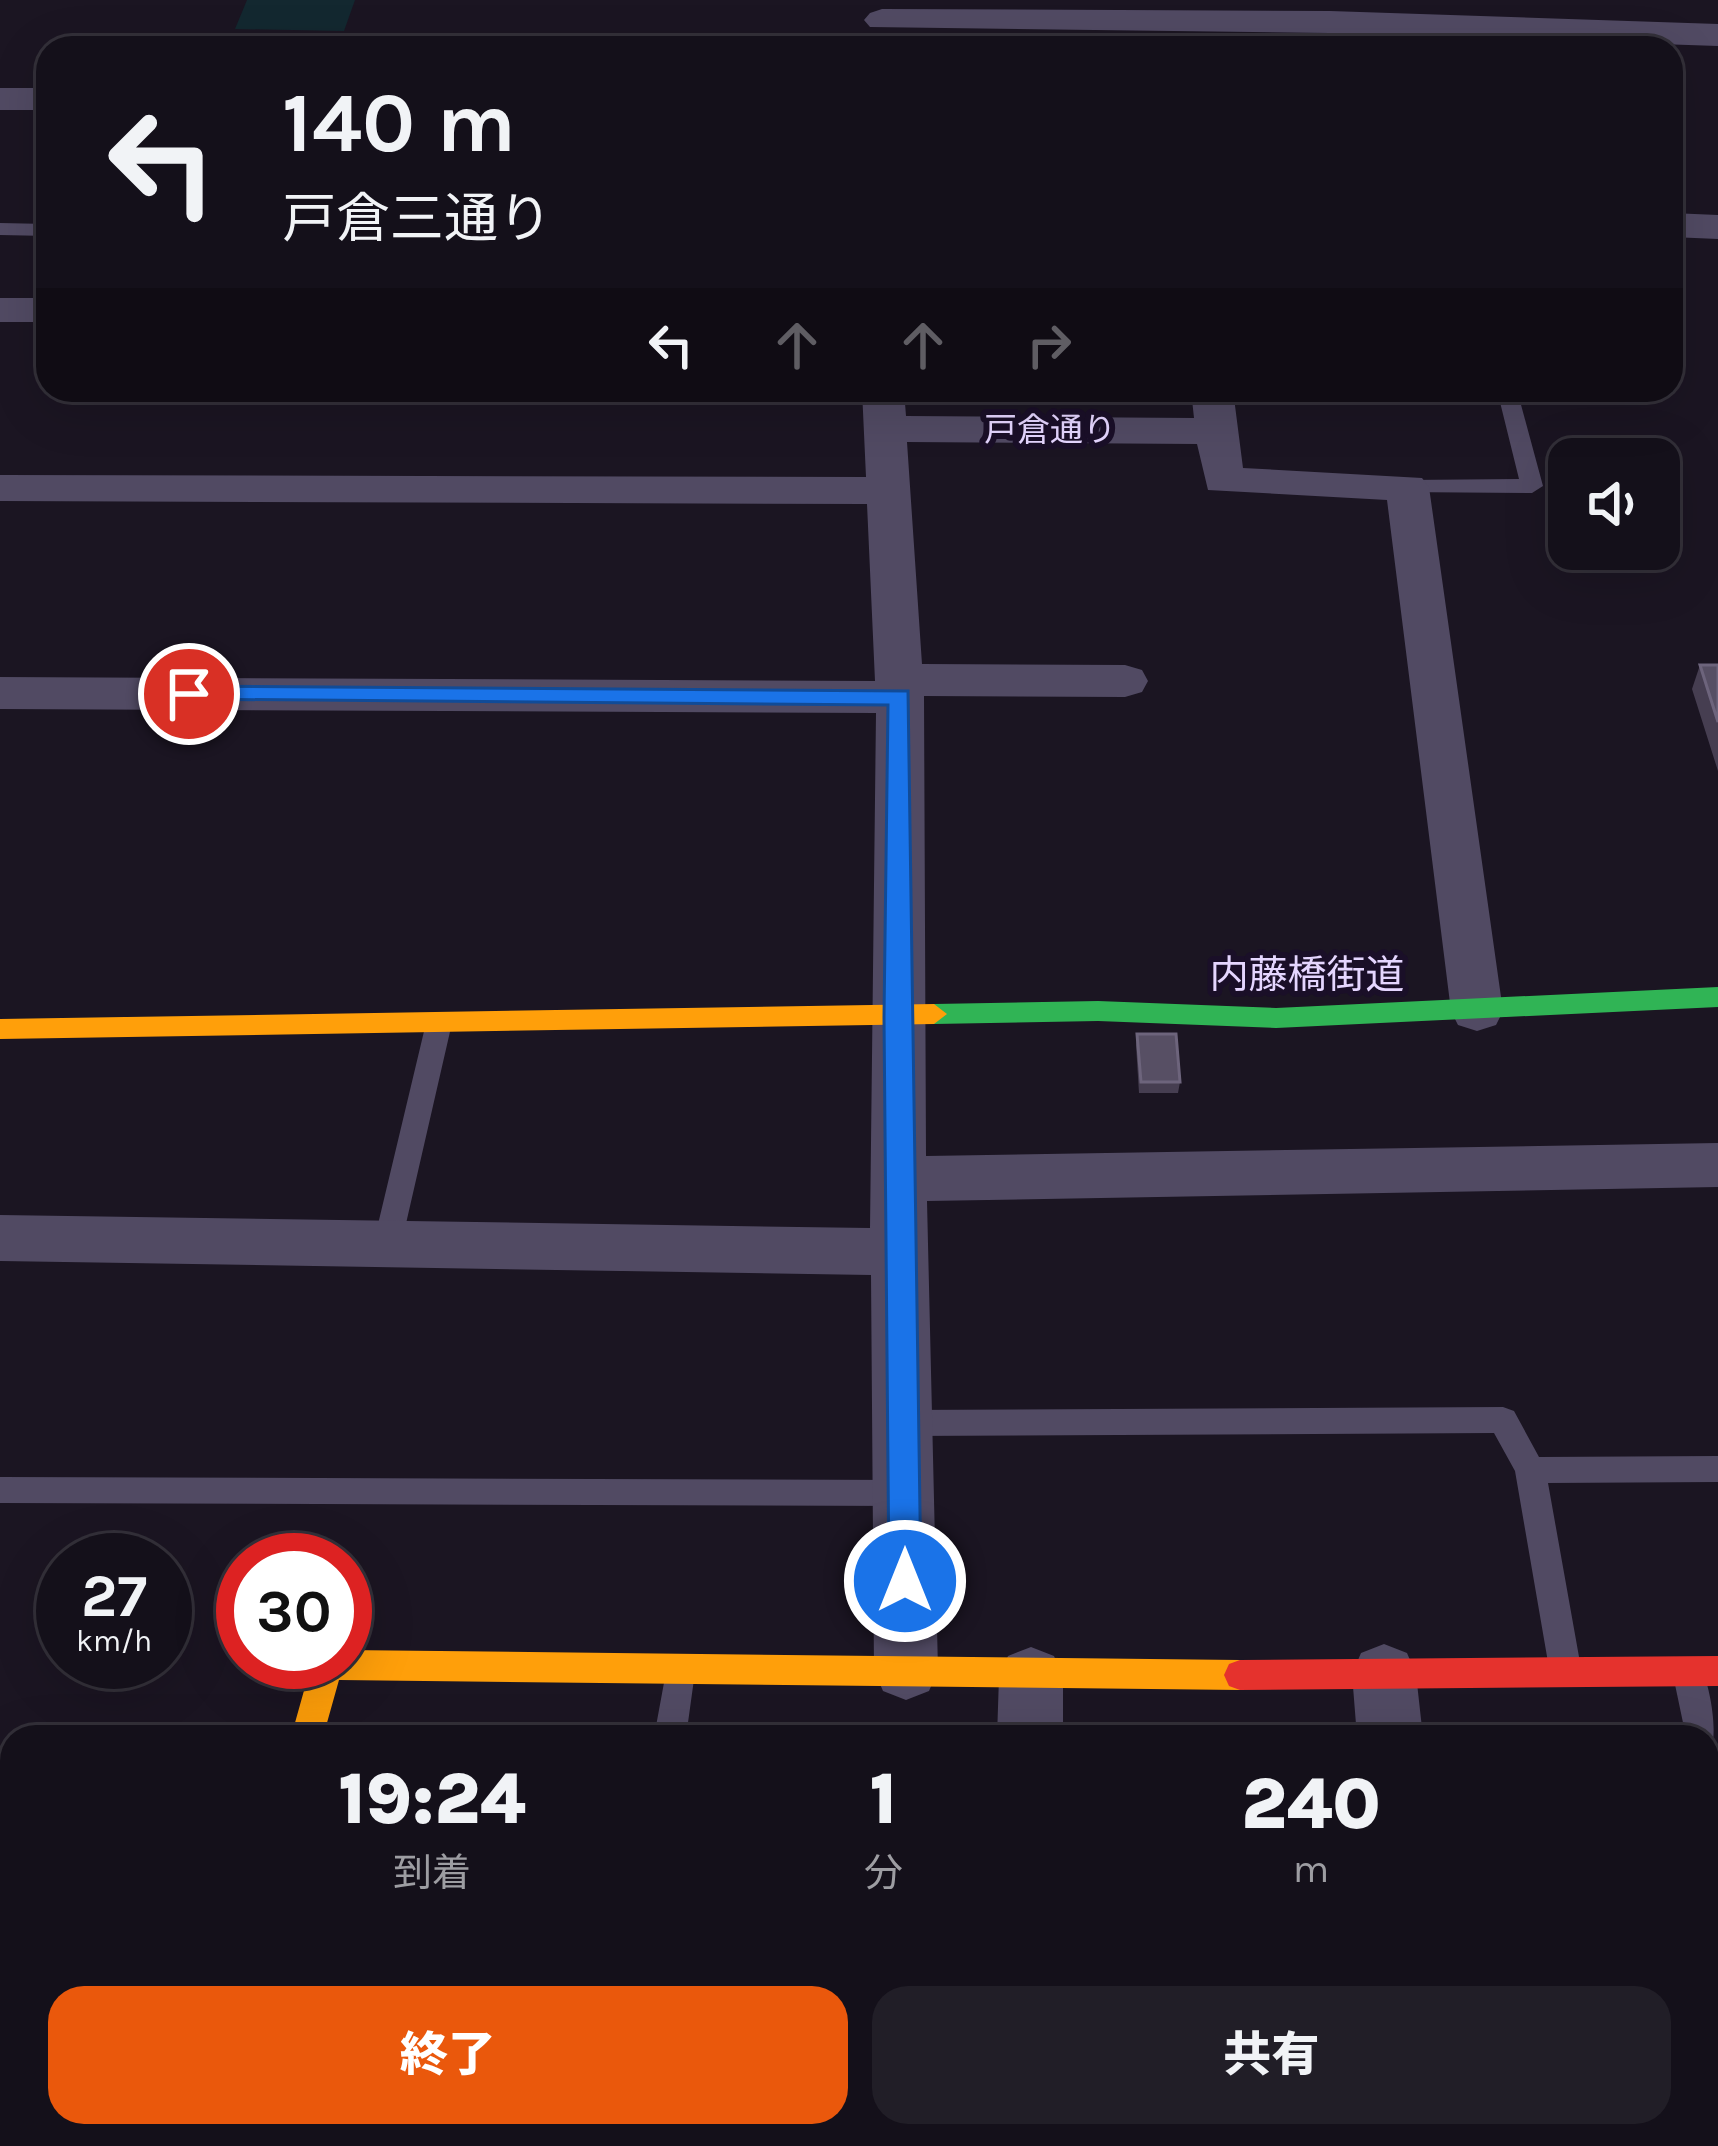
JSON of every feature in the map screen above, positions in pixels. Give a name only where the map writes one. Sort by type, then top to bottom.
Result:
[{"type":"street","points":[[882,23],[1330,22],[1718,35]]},
{"type":"street","points":[[0,99],[36,99]]},
{"type":"street","points":[[1683,226],[1718,227]]},
{"type":"street","points":[[0,310],[36,310]]},
{"type":"street","points":[[885,409],[899,688],[898,1179],[906,1670]]},
{"type":"street","name":"戸倉通り","points":[[885,409],[1213,410]]},
{"type":"street","points":[[1213,410],[1223,481],[1407,487],[1478,1011]]},
{"type":"street","points":[[0,488],[888,491]]},
{"type":"street","points":[[0,693],[899,688],[1125,681]]},
{"type":"street","name":"内藤橋街道","points":[[0,1029],[1098,1011],[1276,1018],[1718,997]]},
{"type":"street","points":[[898,1179],[1718,1165]]},
{"type":"street","points":[[0,1238],[900,1252]]},
{"type":"street","points":[[310,1725],[326,1665],[906,1670],[1030,1707],[1384,1674],[1703,1671]]},
{"type":"street","points":[[1384,1674],[1389,1725]]},
{"type":"lane","points":[[0,229],[36,230]]},
{"type":"lane","points":[[1407,487],[1532,486],[1511,402]]},
{"type":"lane","points":[[388,1241],[439,1023]]},
{"type":"lane","points":[[903,1423],[1503,1420],[1530,1470],[1566,1672]]},
{"type":"lane","points":[[1530,1470],[1718,1469]]},
{"type":"lane","points":[[0,1490],[904,1492]]},
{"type":"lane","points":[[672,1725],[679,1668]]},
{"type":"lane","points":[[1702,1725],[1703,1671]]},
{"type":"shaded area","points":[[247,0],[355,0],[344,31],[235,29]]},
{"type":"building","points":[[1700,665],[1718,665],[1718,722]]},
{"type":"building","points":[[1137,1034],[1176,1034],[1180,1082],[1141,1082]]},
{"type":"traffic: fast","points":[[934,1014],[1098,1011],[1276,1018],[1718,997]]},
{"type":"traffic: slow","points":[[0,1029],[934,1014]]},
{"type":"traffic: slow","points":[[310,1725],[327,1665],[1240,1675]]},
{"type":"traffic: jam","points":[[1240,1675],[1718,1671]]},
{"type":"route","points":[[189,694],[900,697],[897,1017],[905,1581]]}]
